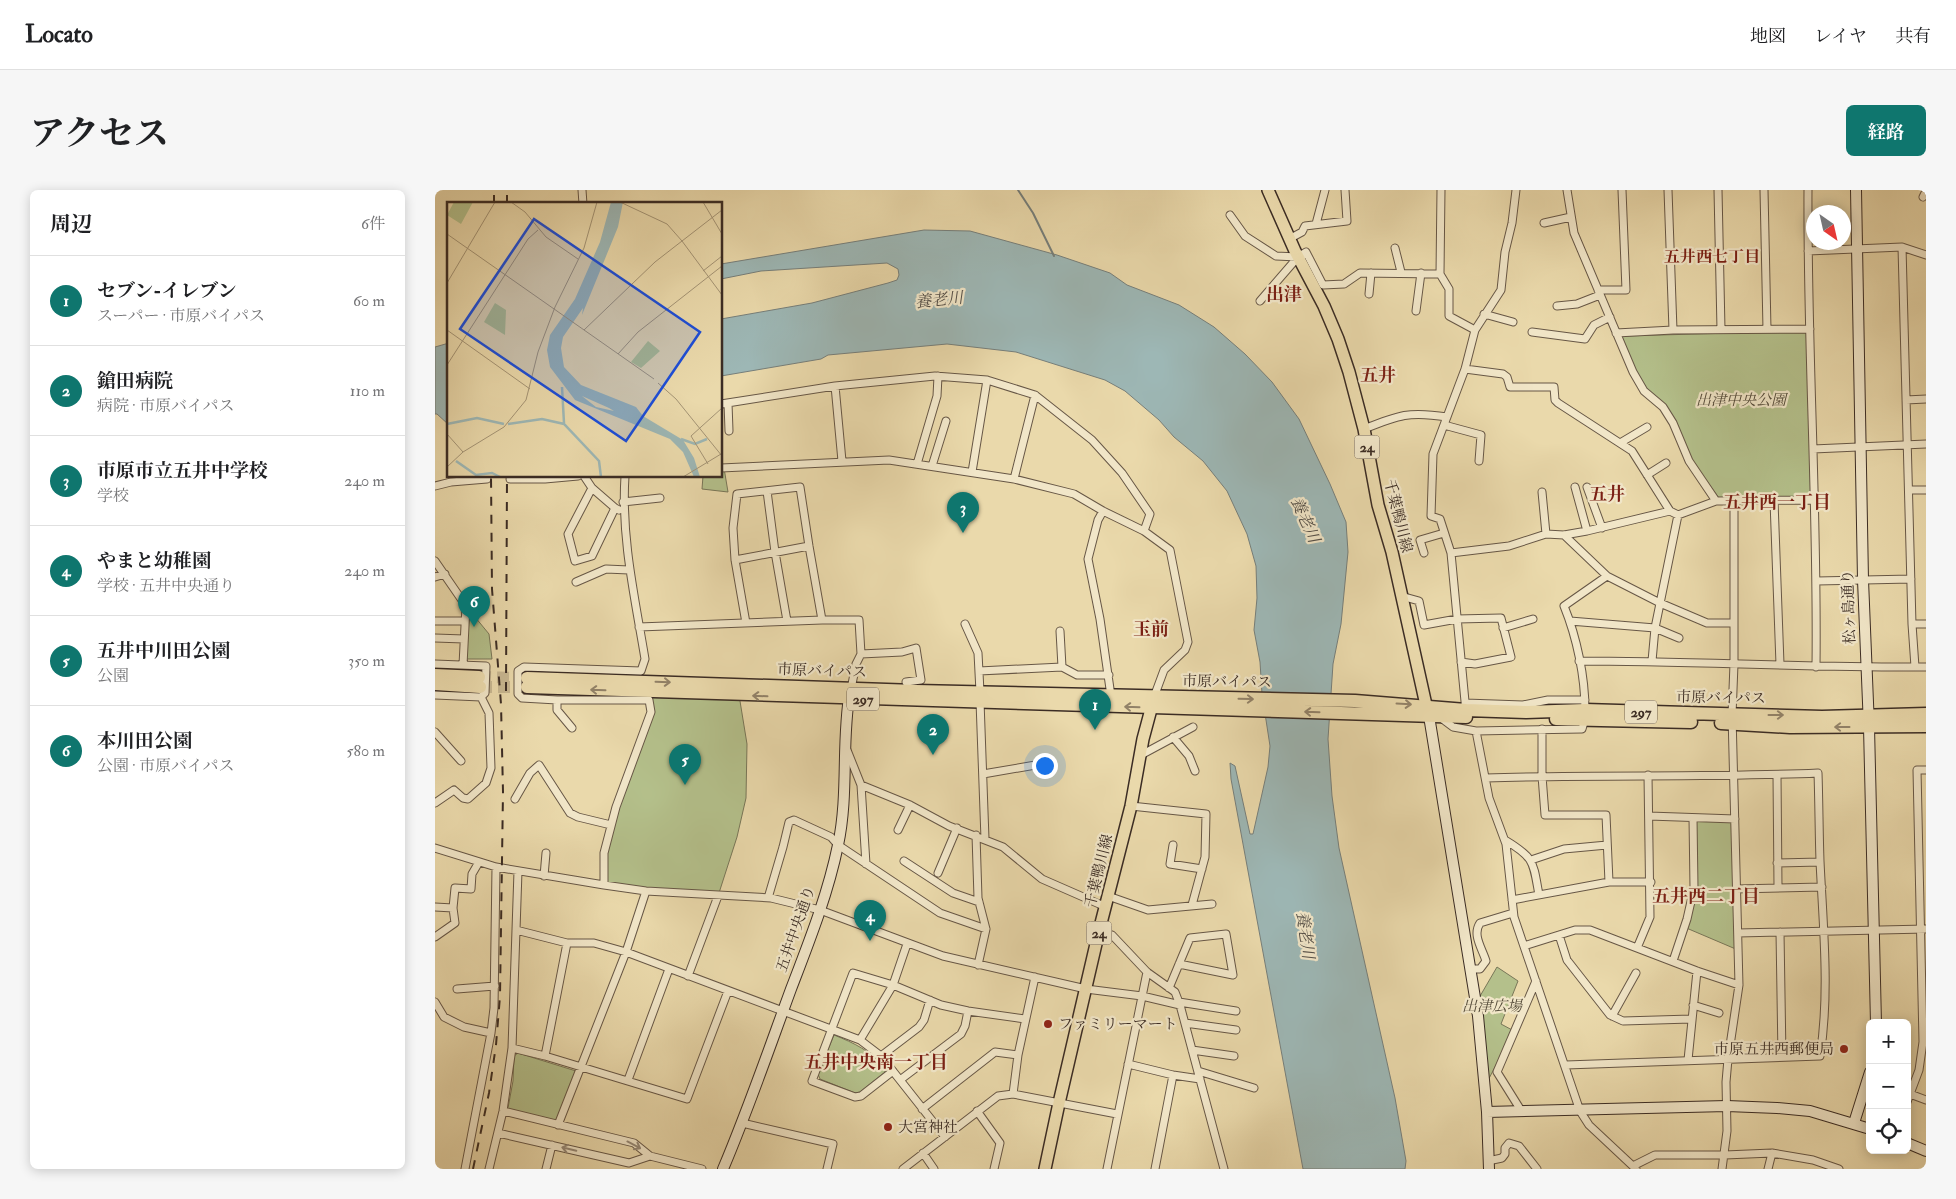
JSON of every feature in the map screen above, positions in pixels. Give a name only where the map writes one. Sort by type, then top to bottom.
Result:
[{"type":"highway","points":[[435,675],[480,687]]},
{"type":"highway","name":"市原バイパス","points":[[527,682],[850,694],[1111,696],[1153,702]]},
{"type":"highway","points":[[435,684],[480,687]]},
{"type":"highway","name":"市原バイパス","points":[[981,696],[1198,703],[1355,701],[1431,712]]},
{"type":"highway","name":"市原バイパス","points":[[1198,703],[1361,714],[1466,710],[1514,720],[1585,710],[1732,719],[1822,717],[1926,726]]},
{"type":"highway","name":"市原バイパス","points":[[1869,721],[1926,714]]},
{"type":"main road","name":"千葉鴨川線","points":[[1268,190],[1289,239],[1338,339],[1364,429],[1379,505],[1431,712]]},
{"type":"main road","name":"千葉鴨川線","points":[[1045,1169],[1099,931],[1131,806],[1143,739],[1153,702]]},
{"type":"street","points":[[1316,224],[1325,190]]},
{"type":"street","points":[[1289,239],[1302,232],[1305,226],[1347,221],[1345,190]]},
{"type":"street","points":[[1441,190],[1439,274],[1449,289],[1449,316],[1475,330]]},
{"type":"street","points":[[1516,190],[1512,223],[1505,252],[1501,290],[1475,330],[1465,369],[1433,454],[1431,516],[1440,519],[1451,554],[1466,710],[1523,705],[1548,700],[1585,710]]},
{"type":"street","points":[[1567,190],[1573,233],[1633,372],[1644,390],[1663,407],[1673,423],[1689,461],[1716,501]]},
{"type":"street","points":[[1557,306],[1577,304],[1599,292],[1626,290],[1622,190]]},
{"type":"street","points":[[1668,190],[1673,330]]},
{"type":"street","points":[[1718,190],[1721,329]]},
{"type":"street","points":[[1764,190],[1767,328]]},
{"type":"street","points":[[1808,190],[1808,205]]},
{"type":"street","name":"松ヶ島通り","points":[[1856,190],[1863,580],[1869,721],[1876,1019]]},
{"type":"street","points":[[1230,215],[1245,236],[1276,256],[1298,257]]},
{"type":"street","points":[[1545,223],[1571,217]]},
{"type":"street","points":[[1851,250],[1902,247],[1926,254]]},
{"type":"street","points":[[1902,247],[1912,624],[1915,667]]},
{"type":"street","points":[[1395,248],[1401,272]]},
{"type":"street","points":[[1808,250],[1817,581],[1816,666]]},
{"type":"street","points":[[1260,301],[1298,257],[1306,252],[1323,285],[1344,284],[1360,273],[1401,272],[1439,274]]},
{"type":"street","points":[[1369,294],[1371,273]]},
{"type":"street","points":[[1416,312],[1421,273]]},
{"type":"street","points":[[1484,314],[1513,322]]},
{"type":"street","points":[[1532,332],[1585,339],[1594,325],[1610,317]]},
{"type":"street","points":[[1616,333],[1767,328],[1810,329]]},
{"type":"street","points":[[1465,369],[1503,374],[1507,377],[1510,387],[1554,387],[1555,400],[1558,403],[1632,451],[1670,511],[1678,515],[1716,501],[1814,500]]},
{"type":"street","points":[[917,464],[937,396],[938,376]]},
{"type":"street","points":[[729,431],[725,403],[835,386],[938,376],[987,380],[1035,395],[1092,440],[1122,473],[1150,514],[1145,531]]},
{"type":"street","points":[[972,472],[987,380]]},
{"type":"street","points":[[835,386],[842,461]]},
{"type":"street","points":[[1014,479],[1035,395]]},
{"type":"street","points":[[1906,400],[1926,399]]},
{"type":"street","points":[[1364,429],[1399,415],[1422,413],[1481,435],[1479,461]]},
{"type":"street","points":[[931,466],[946,421]]},
{"type":"street","points":[[1620,443],[1647,428]]},
{"type":"street","points":[[1813,448],[1926,444]]},
{"type":"street","points":[[723,468],[889,460],[972,472],[1014,479],[1075,494],[1103,511],[1145,531],[1170,550],[1188,642],[1185,650],[1164,670],[1153,702]]},
{"type":"street","points":[[1647,475],[1666,463]]},
{"type":"street","points":[[511,479],[556,478]]},
{"type":"street","points":[[584,478],[592,488],[615,508],[624,511]]},
{"type":"street","points":[[603,885],[604,853],[611,824],[651,712],[649,700],[522,698],[518,694],[518,671],[525,667],[641,671],[645,659],[629,570],[623,502],[625,478]]},
{"type":"street","points":[[435,486],[451,482],[487,479]]},
{"type":"street","points":[[1575,486],[1587,532]]},
{"type":"street","points":[[1587,487],[1602,528]]},
{"type":"street","points":[[592,488],[568,534],[575,561],[592,556],[615,508]]},
{"type":"street","points":[[746,623],[735,560],[733,528],[737,494],[800,488],[822,620]]},
{"type":"street","points":[[1909,490],[1926,490]]},
{"type":"street","points":[[767,491],[787,621]]},
{"type":"street","points":[[1542,492],[1546,534]]},
{"type":"street","points":[[623,502],[659,498]]},
{"type":"street","points":[[1774,501],[1780,664]]},
{"type":"street","points":[[1722,1169],[1725,1155],[1728,1059],[1739,985],[1732,719],[1734,502]]},
{"type":"street","points":[[1103,511],[1098,520],[1088,559],[1109,675],[1111,696]]},
{"type":"street","points":[[1451,554],[1509,546],[1546,534],[1564,535],[1587,532],[1670,511]]},
{"type":"street","points":[[1651,661],[1655,628],[1678,515]]},
{"type":"street","points":[[1424,553],[1420,540],[1444,533]]},
{"type":"street","points":[[1564,535],[1607,576],[1660,603],[1707,623],[1734,623]]},
{"type":"street","points":[[735,560],[809,546]]},
{"type":"street","points":[[435,561],[466,606],[463,665]]},
{"type":"street","points":[[576,582],[605,569],[629,570]]},
{"type":"street","points":[[435,577],[445,574]]},
{"type":"street","points":[[1431,712],[1453,727],[1476,731],[1582,729],[1585,710],[1579,661],[1570,621],[1563,606],[1607,576]]},
{"type":"street","points":[[1817,581],[1911,579]]},
{"type":"street","points":[[1401,596],[1419,601],[1424,625],[1457,619],[1501,618],[1511,657],[1475,664],[1461,662]]},
{"type":"street","points":[[1503,628],[1533,619]]},
{"type":"street","points":[[639,627],[859,620],[861,654],[856,664],[850,694]]},
{"type":"street","points":[[435,621],[464,621]]},
{"type":"street","points":[[1570,621],[1655,628],[1679,638]]},
{"type":"street","points":[[965,624],[978,653],[985,839]]},
{"type":"street","points":[[1912,624],[1926,624]]},
{"type":"street","points":[[1060,631],[1062,667]]},
{"type":"street","points":[[435,638],[464,639]]},
{"type":"street","points":[[861,654],[902,652],[916,648],[921,680],[906,682]]},
{"type":"street","points":[[1579,661],[1926,667]]},
{"type":"street","points":[[435,664],[486,666],[485,694],[480,687]]},
{"type":"street","points":[[979,671],[1062,667],[1077,674],[1109,675]]},
{"type":"street","points":[[435,696],[480,687]]},
{"type":"street","points":[[435,803],[454,790],[463,798],[468,799],[486,783],[491,768],[489,714],[480,687]]},
{"type":"street","name":"五井中央通り","points":[[723,1169],[820,910],[838,845],[843,809],[850,694]]},
{"type":"street","points":[[557,700],[557,710],[572,728]]},
{"type":"street","points":[[1431,712],[1478,1016],[1487,1112],[1488,1165],[1505,1154],[1505,1148],[1509,1143],[1519,1146],[1537,1169]]},
{"type":"street","points":[[1141,755],[1193,727]]},
{"type":"street","points":[[1542,730],[1542,776],[1545,815],[1606,815],[1609,882]]},
{"type":"street","points":[[1476,731],[1489,798],[1505,840],[1513,913],[1580,1111],[1589,1125],[1635,1168],[1655,1155],[1725,1155],[1772,1152],[1813,1160],[1839,1169]]},
{"type":"street","points":[[435,732],[461,761]]},
{"type":"street","points":[[1173,737],[1189,756],[1195,771]]},
{"type":"street","points":[[846,748],[861,785],[866,864]]},
{"type":"street","points":[[983,774],[1047,763]]},
{"type":"street","points":[[515,799],[530,773],[539,764],[570,813],[578,818],[611,824]]},
{"type":"street","points":[[1911,1091],[1919,1070],[1923,1042],[1923,929],[1917,770],[1926,770]]},
{"type":"street","points":[[1486,778],[1648,775],[1734,776],[1818,773],[1820,862],[1825,931],[1824,1027],[1820,1056],[1566,1065]]},
{"type":"street","points":[[1637,948],[1650,917],[1648,775]]},
{"type":"street","points":[[1777,775],[1778,887]]},
{"type":"street","points":[[861,785],[1003,847],[1042,879],[1107,902],[1148,910],[1212,904]]},
{"type":"street","points":[[897,830],[910,805]]},
{"type":"street","points":[[1131,806],[1206,814],[1205,857],[1193,905]]},
{"type":"street","points":[[1649,816],[1735,819]]},
{"type":"street","points":[[1673,961],[1687,919],[1694,888],[1693,818]]},
{"type":"street","points":[[768,898],[789,822],[794,820],[831,837],[838,845],[940,913],[986,929]]},
{"type":"street","points":[[938,873],[957,828]]},
{"type":"street","points":[[976,835],[979,902],[986,929],[979,965]]},
{"type":"street","points":[[1505,840],[1524,852],[1531,860],[1539,895]]},
{"type":"street","points":[[1173,845],[1170,864],[1202,869]]},
{"type":"street","points":[[1531,860],[1564,849],[1607,845]]},
{"type":"street","points":[[435,848],[496,867],[603,885],[646,891],[768,898],[820,910],[907,944],[979,965],[1035,976],[1086,989],[1236,1011]]},
{"type":"street","points":[[544,876],[546,853]]},
{"type":"street","points":[[905,860],[953,893],[979,902]]},
{"type":"street","points":[[435,937],[455,923],[453,908],[455,888],[471,889],[472,874],[479,862]]},
{"type":"street","points":[[1777,863],[1820,862]]},
{"type":"street","points":[[465,1169],[491,1033],[495,986],[496,867]]},
{"type":"street","points":[[489,1169],[503,1111],[512,1048],[518,871]]},
{"type":"street","points":[[1512,900],[1609,882],[1651,882]]},
{"type":"street","points":[[1736,889],[1822,887]]},
{"type":"street","points":[[558,1125],[626,952],[646,891]]},
{"type":"street","points":[[688,976],[718,896]]},
{"type":"street","points":[[435,907],[453,908]]},
{"type":"street","points":[[1471,969],[1480,968],[1486,961],[1477,933],[1481,923],[1513,913]]},
{"type":"street","points":[[1738,933],[1923,929]]},
{"type":"street","points":[[516,930],[567,944],[594,943],[626,952],[860,1040],[881,1056],[945,1137]]},
{"type":"street","points":[[1524,946],[1575,930],[1590,930],[1739,985]]},
{"type":"street","points":[[1099,931],[1112,935],[1147,972],[1175,992],[1180,1004],[1224,1169]]},
{"type":"street","points":[[1781,932],[1782,1057]]},
{"type":"street","points":[[1169,988],[1179,964],[1190,938],[1226,934],[1233,975],[1179,964]]},
{"type":"street","points":[[1559,935],[1567,960],[1612,1016],[1623,1021],[1691,1019]]},
{"type":"street","points":[[545,1056],[567,944]]},
{"type":"street","points":[[860,1040],[893,985],[907,944]]},
{"type":"street","points":[[628,1080],[669,969]]},
{"type":"street","points":[[1688,1060],[1697,971]]},
{"type":"street","points":[[1107,1169],[1147,972]]},
{"type":"street","points":[[893,1071],[861,1096],[855,1097],[812,1082],[853,973],[893,985],[941,1005],[1025,1019]]},
{"type":"street","points":[[1612,1016],[1636,973]]},
{"type":"street","points":[[1013,1094],[1018,1055],[1035,976]]},
{"type":"street","points":[[1522,1112],[1497,1072],[1536,981]]},
{"type":"street","points":[[457,988],[495,986]]},
{"type":"street","points":[[512,1048],[628,1080],[687,1099],[728,991]]},
{"type":"street","points":[[881,1056],[919,1026],[924,1020],[930,1000]]},
{"type":"street","points":[[435,1002],[444,1017],[464,1027],[491,1033]]},
{"type":"street","points":[[1693,1005],[1719,1012]]},
{"type":"street","points":[[901,1080],[961,1034],[968,1011]]},
{"type":"street","points":[[1185,1023],[1236,1030]]},
{"type":"street","points":[[1192,1050],[1234,1056]]},
{"type":"street","points":[[922,1109],[995,1052],[1018,1055]]},
{"type":"street","points":[[1128,1064],[1173,1075],[1199,1075],[1254,1088]]},
{"type":"street","points":[[1155,1169],[1173,1075]]},
{"type":"street","points":[[1854,1123],[1866,1085]]},
{"type":"street","points":[[903,1169],[999,1096],[1013,1094],[1117,1114]]},
{"type":"street","points":[[1911,1094],[1926,1100]]},
{"type":"street","points":[[1487,1112],[1727,1106],[1777,1108],[1810,1111],[1866,1128]]},
{"type":"street","points":[[503,1111],[634,1143],[650,1156],[702,1169]]},
{"type":"street","points":[[977,1111],[1001,1143],[994,1169]]},
{"type":"street","points":[[742,1122],[833,1144],[827,1169]]},
{"type":"street","points":[[498,1133],[629,1163],[650,1156]]},
{"type":"street","points":[[546,1169],[552,1145]]},
{"type":"street","points":[[1911,1145],[1926,1151]]},
{"type":"street","points":[[1768,1169],[1772,1152]]},
{"type":"street","points":[[923,1153],[934,1169]]},
{"type":"street","points":[[1811,1169],[1813,1160]]},
{"type":"green space","name":"出津中央公園","points":[[1807,332],[1811,494],[1809,498],[1719,498],[1692,461],[1676,421],[1665,405],[1647,389],[1636,371],[1622,338],[1624,336]]},
{"type":"green space","points":[[724,468],[728,492],[702,489],[703,478],[723,478]]},
{"type":"green space","points":[[466,606],[489,634],[492,659],[463,659]]},
{"type":"green space","points":[[651,691],[739,695],[747,744],[746,798],[737,837],[718,896],[604,885],[604,853],[651,712]]},
{"type":"green space","points":[[1693,818],[1735,819],[1738,950],[1684,927],[1692,904]]},
{"type":"green space","name":"出津広場","points":[[1497,967],[1518,981],[1501,1024],[1514,1031],[1485,1086],[1476,1003]]},
{"type":"green space","points":[[834,1035],[868,1052],[880,1062],[885,1068],[885,1072],[860,1092],[855,1093],[820,1079],[818,1074]]},
{"type":"green space","points":[[518,1053],[576,1071],[556,1121],[509,1110],[514,1056]]},
{"type":"water","name":"養老川","points":[[924,230],[970,231],[1057,255],[1110,273],[1127,285],[1179,305],[1214,327],[1245,354],[1272,382],[1299,419],[1346,522],[1348,552],[1341,624],[1333,664],[1328,739],[1332,796],[1339,848],[1395,1098],[1406,1161],[1405,1169],[1303,1169],[1231,779],[1230,763],[1235,766],[1250,834],[1253,834],[1268,767],[1270,746],[1262,694],[1260,662],[1254,630],[1257,598],[1256,566],[1247,534],[1227,491],[1203,461],[1174,437],[1159,420],[1125,391],[1105,380],[1016,352],[947,344],[828,355],[821,359],[723,376],[723,319],[812,303],[888,283],[897,280],[899,275],[898,269],[887,263],[761,271],[723,279],[723,264]]},
{"type":"water","points":[[447,344],[447,423],[435,414],[435,347]]},
{"type":"waterway","points":[[1018,190],[1033,213],[1054,256]]},
{"type":"tunnel","points":[[479,677],[527,678]]},
{"type":"tunnel","points":[[480,687],[527,687]]},
{"type":"railway","points":[[494,190],[494,202]]},
{"type":"railway","points":[[507,190],[507,202]]},
{"type":"railway","points":[[473,1169],[489,1093],[496,1045],[500,996],[503,792],[501,704],[492,589],[491,478]]},
{"type":"railway","points":[[506,691],[507,478]]},
{"type":"place","name":"市原市立五井中学校","points":[[963,533]]},
{"type":"place","name":"本川田公園","points":[[474,627]]},
{"type":"place","name":"セブン-イレブン","points":[[1095,730]]},
{"type":"place","name":"鎗田病院","points":[[933,755]]},
{"type":"place","name":"五井中川田公園","points":[[685,785]]},
{"type":"place","name":"やまと幼稚園","points":[[870,941]]},
{"type":"place","name":"ファミリーマート","points":[[1048,1024]]},
{"type":"place","name":"市原五井西郵便局","points":[[1844,1049]]},
{"type":"place","name":"大宮神社","points":[[888,1127]]},
{"type":"district","name":"五井西七丁目","points":[[1712,257]]},
{"type":"district","name":"出津","points":[[1284,294]]},
{"type":"district","name":"五井","points":[[1378,375]]},
{"type":"district","name":"五井","points":[[1607,494]]},
{"type":"district","name":"五井西一丁目","points":[[1777,502]]},
{"type":"district","name":"玉前","points":[[1151,629]]},
{"type":"district","name":"五井西二丁目","points":[[1706,896]]},
{"type":"district","name":"五井中央南一丁目","points":[[876,1062]]}]
